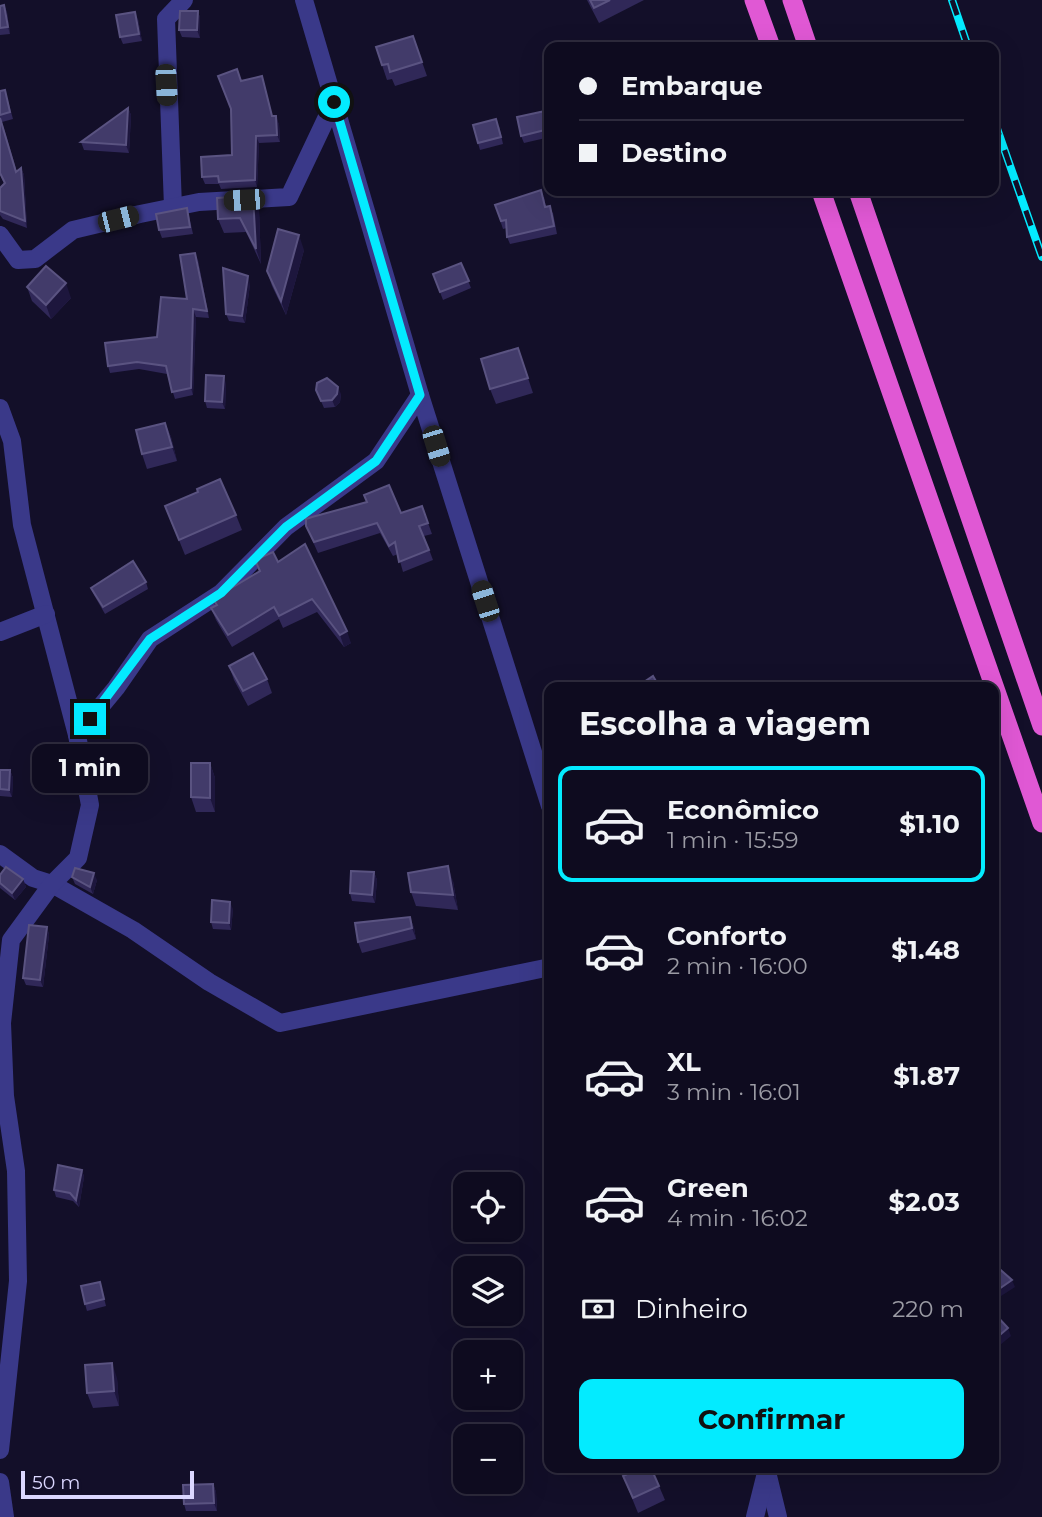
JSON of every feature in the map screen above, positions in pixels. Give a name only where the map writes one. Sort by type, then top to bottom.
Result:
[{"type":"highway","points":[[754,0],[769,42]]},
{"type":"highway","points":[[792,0],[806,42]]},
{"type":"highway","points":[[823,196],[993,682]]},
{"type":"highway","points":[[860,196],[1042,726]]},
{"type":"highway","points":[[999,700],[1042,823]]},
{"type":"street","points":[[173,207],[166,85],[166,19],[184,0]]},
{"type":"street","points":[[304,0],[420,395],[544,787]]},
{"type":"street","points":[[0,235],[18,260],[35,259],[74,230],[199,202],[289,197],[334,102]]},
{"type":"street","points":[[77,735],[116,688],[150,639],[221,593],[286,527],[376,461],[420,395]]},
{"type":"street","points":[[0,408],[12,441],[22,525],[77,735],[90,806],[78,858],[52,884],[11,940],[2,1023],[8,1178],[18,1281],[0,1450]]},
{"type":"street","points":[[0,632],[46,614]]},
{"type":"street","points":[[0,854],[33,878],[52,884],[133,930],[209,982],[280,1023],[544,968]]},
{"type":"street","points":[[755,1517],[765,1473]]},
{"type":"street","points":[[767,1473],[778,1517]]},
{"type":"street","points":[[0,1482],[5,1517]]},
{"type":"building","points":[[590,0],[610,0],[594,8]]},
{"type":"building","points":[[4,5],[8,27],[0,28],[0,6]]},
{"type":"building","points":[[180,11],[198,11],[197,30],[179,30]]},
{"type":"building","points":[[135,12],[139,34],[120,37],[116,15]]},
{"type":"building","points":[[413,36],[422,62],[390,72],[388,64],[382,65],[376,47]]},
{"type":"building","points":[[237,69],[241,81],[262,76],[272,116],[276,116],[277,135],[256,136],[255,180],[219,182],[218,176],[202,177],[201,157],[232,155],[231,109],[218,76]]},
{"type":"building","points":[[5,90],[10,112],[0,115],[0,91]]},
{"type":"building","points":[[128,108],[126,145],[81,142]]},
{"type":"building","points":[[544,111],[544,130],[521,136],[517,117]]},
{"type":"building","points":[[0,118],[16,172],[21,168],[25,221],[0,211],[0,188],[5,183],[0,173]]},
{"type":"building","points":[[496,119],[501,137],[478,143],[473,125]]},
{"type":"building","points":[[541,190],[545,207],[550,206],[554,226],[507,237],[506,220],[501,221],[495,205]]},
{"type":"building","points":[[253,196],[256,249],[240,218],[218,219],[217,198]]},
{"type":"building","points":[[187,208],[190,227],[159,230],[156,214]]},
{"type":"building","points":[[278,229],[299,235],[281,301],[267,271]]},
{"type":"building","points":[[195,253],[207,311],[193,309],[191,388],[172,392],[166,366],[137,362],[108,366],[105,343],[157,337],[161,297],[187,299],[180,255]]},
{"type":"building","points":[[461,263],[469,281],[440,292],[433,274]]},
{"type":"building","points":[[46,266],[66,283],[46,305],[27,287]]},
{"type":"building","points":[[223,268],[248,276],[242,316],[226,314]]},
{"type":"building","points":[[518,348],[528,378],[490,389],[481,359]]},
{"type":"building","points":[[206,375],[224,376],[222,402],[205,401]]},
{"type":"building","points":[[327,378],[338,387],[337,394],[332,400],[321,401],[316,390],[317,383]]},
{"type":"building","points":[[165,423],[172,447],[142,454],[136,430]]},
{"type":"building","points":[[220,479],[236,515],[179,540],[165,506]]},
{"type":"building","points":[[389,485],[401,513],[422,506],[428,523],[419,526],[429,550],[399,562],[395,542],[389,546],[377,523],[314,542],[306,526],[306,519],[367,502],[364,495]]},
{"type":"building","points":[[305,544],[347,631],[340,635],[312,599],[279,616],[274,607],[228,635],[211,608],[217,605],[213,599],[260,571],[255,560],[273,552],[278,562]]},
{"type":"building","points":[[133,561],[146,582],[103,607],[91,588]]},
{"type":"building","points":[[253,653],[267,679],[243,691],[229,666]]},
{"type":"building","points":[[653,676],[656,682],[644,682]]},
{"type":"building","points":[[191,763],[210,763],[210,798],[191,797]]},
{"type":"building","points":[[0,770],[10,770],[9,790],[0,789]]},
{"type":"building","points":[[448,866],[453,895],[411,892],[408,873]]},
{"type":"building","points":[[6,867],[23,879],[12,893],[0,883],[0,875]]},
{"type":"building","points":[[75,868],[94,873],[90,887],[72,877]]},
{"type":"building","points":[[351,871],[374,872],[372,895],[350,893]]},
{"type":"building","points":[[212,900],[230,902],[229,923],[211,922]]},
{"type":"building","points":[[410,917],[412,928],[358,942],[355,923]]},
{"type":"building","points":[[29,925],[47,927],[40,980],[23,978]]},
{"type":"building","points":[[58,1165],[82,1170],[76,1200],[70,1193],[54,1190]]},
{"type":"building","points":[[999,1268],[1012,1280],[999,1289]]},
{"type":"building","points":[[100,1282],[104,1299],[85,1304],[81,1286]]},
{"type":"building","points":[[999,1318],[1008,1328],[999,1336]]},
{"type":"building","points":[[112,1363],[114,1391],[87,1393],[85,1365]]},
{"type":"building","points":[[629,1473],[653,1473],[659,1486],[633,1498],[623,1476]]},
{"type":"building","points":[[213,1484],[214,1503],[184,1504],[183,1485]]},
{"type":"railway","points":[[952,0],[966,42]]},
{"type":"railway","points":[[999,134],[1042,257]]},
{"type":"route","points":[[90,719],[116,688],[150,639],[221,593],[286,527],[376,461],[420,395],[334,102]]}]
